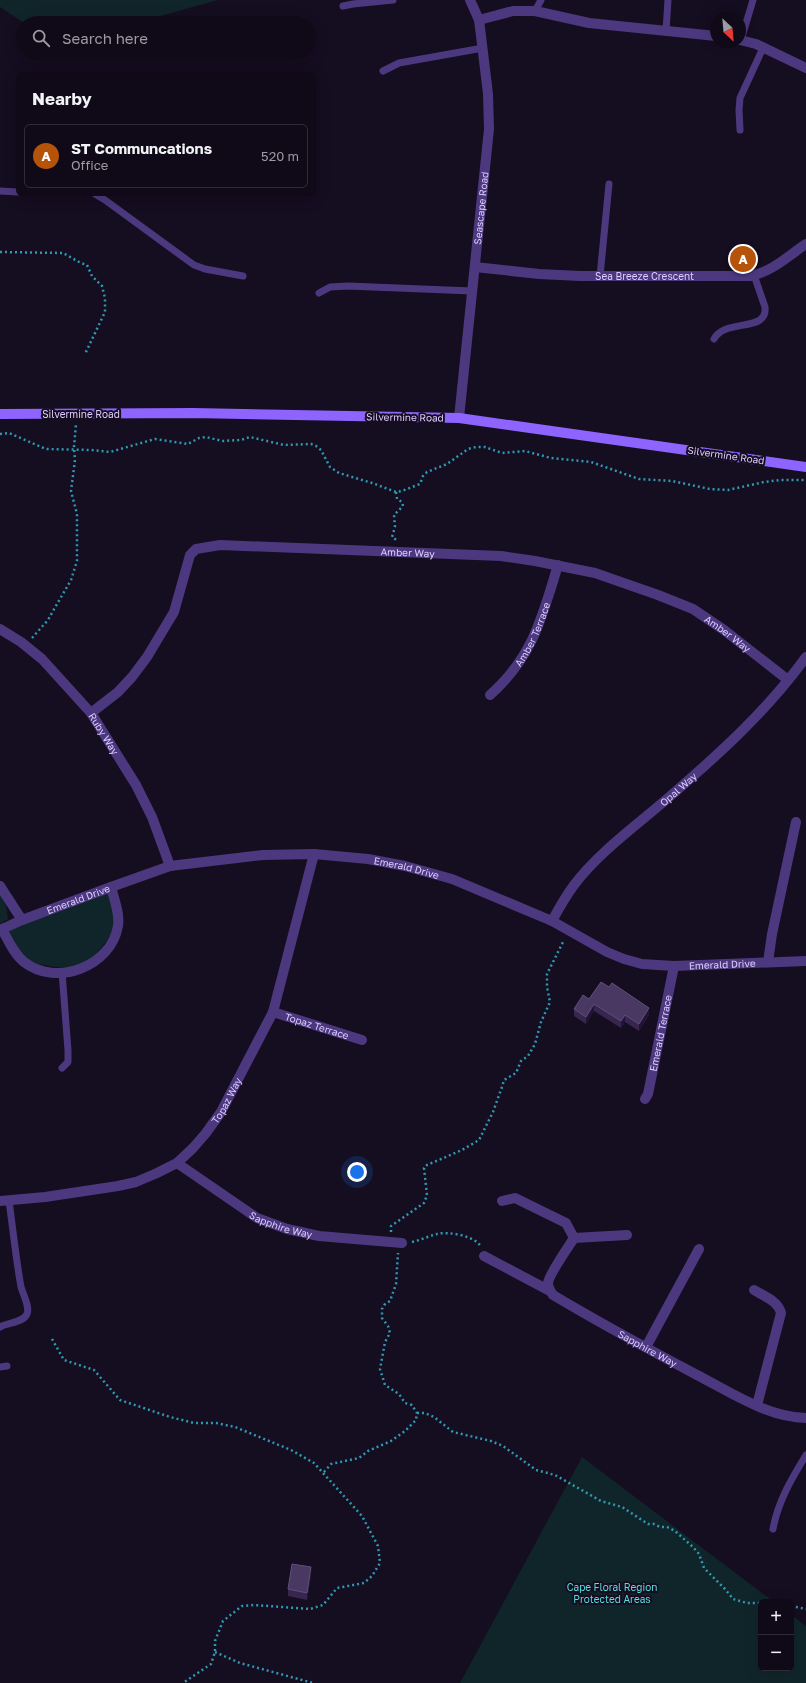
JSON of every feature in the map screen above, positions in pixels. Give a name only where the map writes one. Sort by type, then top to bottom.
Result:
[{"type":"street","name":"Seascape Road","points":[[459,418],[489,129],[488,94],[479,20],[470,0]]},
{"type":"street","points":[[479,20],[513,11],[535,11],[589,23],[710,35]]},
{"type":"street","points":[[746,42],[806,68]]},
{"type":"street","name":"Sea Breeze Crescent","points":[[475,267],[539,274],[600,276],[754,275],[772,268],[806,244]]},
{"type":"street","name":"Silvermine Road","points":[[0,414],[193,413],[459,418],[806,467]]},
{"type":"street","name":"Amber Way","points":[[91,713],[118,692],[132,677],[147,657],[174,612],[185,578],[186,564],[190,555],[196,549],[220,545],[501,556],[558,565],[595,573],[693,609],[724,630],[788,680]]},
{"type":"street","name":"Amber Terrace","points":[[490,695],[505,682],[529,648],[539,628],[558,565]]},
{"type":"street","name":"Ruby Way","points":[[0,629],[26,646],[42,659],[91,713],[136,785],[149,810],[170,866]]},
{"type":"street","name":"Opal Way","points":[[552,921],[575,884],[595,861],[715,758],[757,716],[806,657]]},
{"type":"street","points":[[768,962],[772,934],[796,822]]},
{"type":"street","name":"Emerald Drive","points":[[1,930],[22,920],[170,866],[263,855],[314,854],[368,859],[405,866],[452,879],[552,921],[607,952],[642,964],[674,966],[806,961]]},
{"type":"street","name":"Topaz Way","points":[[4,1201],[118,1186],[136,1182],[157,1174],[177,1163],[193,1148],[221,1112],[273,1012],[314,854]]},
{"type":"street","points":[[0,886],[22,920]]},
{"type":"street","points":[[1,930],[20,958],[25,963],[35,968],[49,972],[62,972],[76,971],[89,966],[110,946],[116,933],[118,918],[111,887]]},
{"type":"street","name":"Emerald Terrace","points":[[645,1099],[648,1094],[674,966]]},
{"type":"street","name":"Topaz Terrace","points":[[273,1012],[362,1040]]},
{"type":"street","name":"Sapphire Way","points":[[177,1163],[257,1218],[287,1229],[319,1236],[396,1242]]},
{"type":"street","points":[[502,1201],[515,1198],[566,1223],[574,1238]]},
{"type":"street","points":[[574,1238],[627,1236]]},
{"type":"street","points":[[550,1291],[548,1283],[551,1275],[574,1238]]},
{"type":"street","points":[[646,1347],[699,1249]]},
{"type":"street","name":"Sapphire Way","points":[[484,1256],[550,1291],[558,1298],[646,1347],[744,1399],[786,1415],[806,1418]]},
{"type":"street","points":[[754,1290],[776,1303],[780,1308],[781,1313],[757,1405]]},
{"type":"lane","points":[[343,6],[393,0]]},
{"type":"lane","points":[[535,11],[541,0]]},
{"type":"lane","points":[[666,31],[668,0]]},
{"type":"lane","points":[[746,23],[753,0]]},
{"type":"lane","points":[[383,71],[399,63],[483,48]]},
{"type":"lane","points":[[740,130],[740,98],[763,48]]},
{"type":"lane","points":[[600,276],[609,184]]},
{"type":"lane","points":[[0,192],[16,192]]},
{"type":"lane","points":[[98,196],[194,265],[205,269],[243,276]]},
{"type":"lane","points":[[714,339],[719,331],[726,328],[753,323],[760,320],[764,316],[765,307],[754,275]]},
{"type":"lane","points":[[319,293],[330,288],[348,286],[472,291]]},
{"type":"lane","points":[[62,972],[68,1050],[68,1062],[62,1068]]},
{"type":"lane","points":[[0,1327],[24,1318],[28,1313],[28,1307],[23,1294],[4,1201]]},
{"type":"lane","points":[[773,1529],[776,1512],[782,1497],[806,1455]]},
{"type":"path","points":[[0,252],[63,253],[81,263],[87,264],[92,276],[102,286],[105,298],[104,312],[85,354]]},
{"type":"path","points":[[26,646],[48,620],[71,580],[78,561],[77,514],[70,491],[75,460],[76,414]]},
{"type":"path","points":[[0,434],[8,433],[46,449],[110,452],[155,439],[188,444],[199,438],[206,437],[222,441],[240,440],[250,437],[288,445],[311,444],[321,450],[330,467],[339,473],[396,492],[410,489],[420,484],[423,476],[427,472],[447,464],[468,449],[476,447],[485,447],[502,453],[525,451],[551,458],[586,461],[639,479],[672,481],[710,489],[728,490],[764,482],[780,480],[806,480]]},
{"type":"path","points":[[396,492],[397,498],[402,502],[403,506],[394,515],[395,527],[392,538],[398,540],[398,551]]},
{"type":"path","points":[[324,1472],[331,1464],[359,1458],[373,1448],[391,1442],[412,1426],[416,1420],[417,1413],[412,1405],[405,1403],[399,1394],[385,1385],[380,1369],[385,1342],[390,1333],[388,1326],[382,1318],[382,1309],[390,1300],[396,1284],[396,1242],[391,1226],[424,1203],[427,1195],[424,1168],[427,1165],[462,1150],[479,1140],[493,1112],[504,1080],[516,1073],[521,1061],[528,1056],[535,1044],[541,1022],[550,1002],[547,986],[547,974],[570,931]]},
{"type":"path","points":[[396,1242],[423,1240],[438,1234],[456,1235],[472,1238],[479,1243],[484,1256]]},
{"type":"path","points":[[52,1339],[64,1360],[94,1370],[120,1400],[170,1417],[194,1423],[216,1423],[235,1427],[291,1450],[314,1463],[324,1472],[362,1516],[378,1546],[380,1563],[372,1576],[364,1583],[337,1588],[323,1605],[310,1609],[254,1605],[242,1606],[223,1622],[215,1641],[215,1652],[211,1664],[183,1683]]},
{"type":"path","points":[[417,1413],[425,1413],[434,1417],[453,1432],[497,1443],[511,1450],[529,1466],[536,1470],[555,1474],[601,1501],[627,1510],[648,1524],[667,1527],[693,1547],[704,1568],[725,1588],[733,1599],[747,1603],[758,1603]]},
{"type":"path","points":[[794,1607],[806,1609]]},
{"type":"path","points":[[215,1652],[240,1664],[313,1683]]},
{"type":"green space","points":[[0,0],[218,0],[160,16],[16,16],[16,18],[0,7]]},
{"type":"green space","points":[[111,890],[117,927],[95,955],[79,966],[59,967],[26,961],[6,927]]},
{"type":"green space","points":[[0,892],[6,906],[8,919],[0,924]]},
{"type":"green space","name":"Cape Floral Region Protected Areas","points":[[582,1457],[770,1599],[758,1599],[758,1671],[794,1671],[794,1617],[806,1626],[806,1683],[460,1683]]},
{"type":"building","points":[[601,982],[609,987],[612,983],[649,1008],[639,1024],[625,1015],[621,1021],[594,1004],[586,1017],[574,1009],[583,995],[589,999]]},
{"type":"building","points":[[292,1564],[311,1567],[307,1593],[288,1589]]},
{"type":"place","name":"ST Communcations","points":[[743,259]]}]
